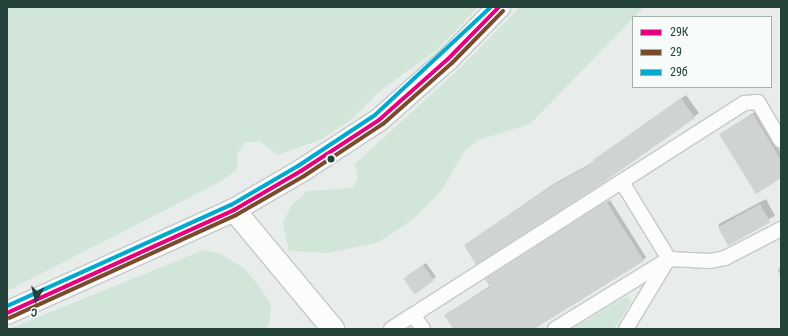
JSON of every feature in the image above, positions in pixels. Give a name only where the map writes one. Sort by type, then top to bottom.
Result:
[{"type":"main road","points":[[7,313],[234,210],[379,120],[448,59],[499,7]]},
{"type":"main road","points":[[234,210],[332,329]]},
{"type":"lane","points":[[391,329],[751,100],[758,102],[781,141]]},
{"type":"lane","points":[[622,182],[669,259]]},
{"type":"lane","points":[[555,329],[669,259],[710,261],[725,258],[781,229]]},
{"type":"lane","points":[[626,329],[669,259]]},
{"type":"lane","points":[[413,315],[423,329]]},
{"type":"green space","points":[[7,7],[478,7],[438,49],[381,90],[352,119],[322,139],[277,155],[260,141],[244,143],[237,155],[237,170],[220,182],[7,291]]},
{"type":"green space","points":[[520,7],[644,7],[635,16],[632,16],[632,19],[530,124],[478,140],[465,150],[442,190],[412,220],[379,242],[329,253],[289,251],[283,223],[291,206],[307,191],[352,188],[358,178],[355,164],[459,69]]},
{"type":"green space","points":[[203,250],[219,253],[245,269],[261,289],[271,304],[270,322],[266,329],[9,329]]},
{"type":"green space","points":[[623,298],[629,298],[631,303],[614,329],[572,329]]},
{"type":"building","points":[[681,98],[695,118],[597,187],[476,265],[464,245],[547,189],[594,162],[593,160]]},
{"type":"building","points":[[753,114],[781,160],[781,178],[756,194],[719,134]]},
{"type":"building","points":[[606,201],[644,261],[534,329],[453,329],[444,315],[490,287],[485,279]]},
{"type":"building","points":[[760,204],[770,222],[728,246],[718,227]]},
{"type":"building","points":[[423,265],[434,280],[415,294],[404,279]]},
{"type":"transit line","name":"29б","points":[[7,306],[231,205],[298,166],[375,115],[491,7]]},
{"type":"transit line","name":"29К","points":[[7,313],[234,210],[301,171],[379,120],[448,59],[499,7]]},
{"type":"transit line","name":"29","points":[[9,318],[236,215],[304,176],[383,124],[452,63],[503,11]]}]
